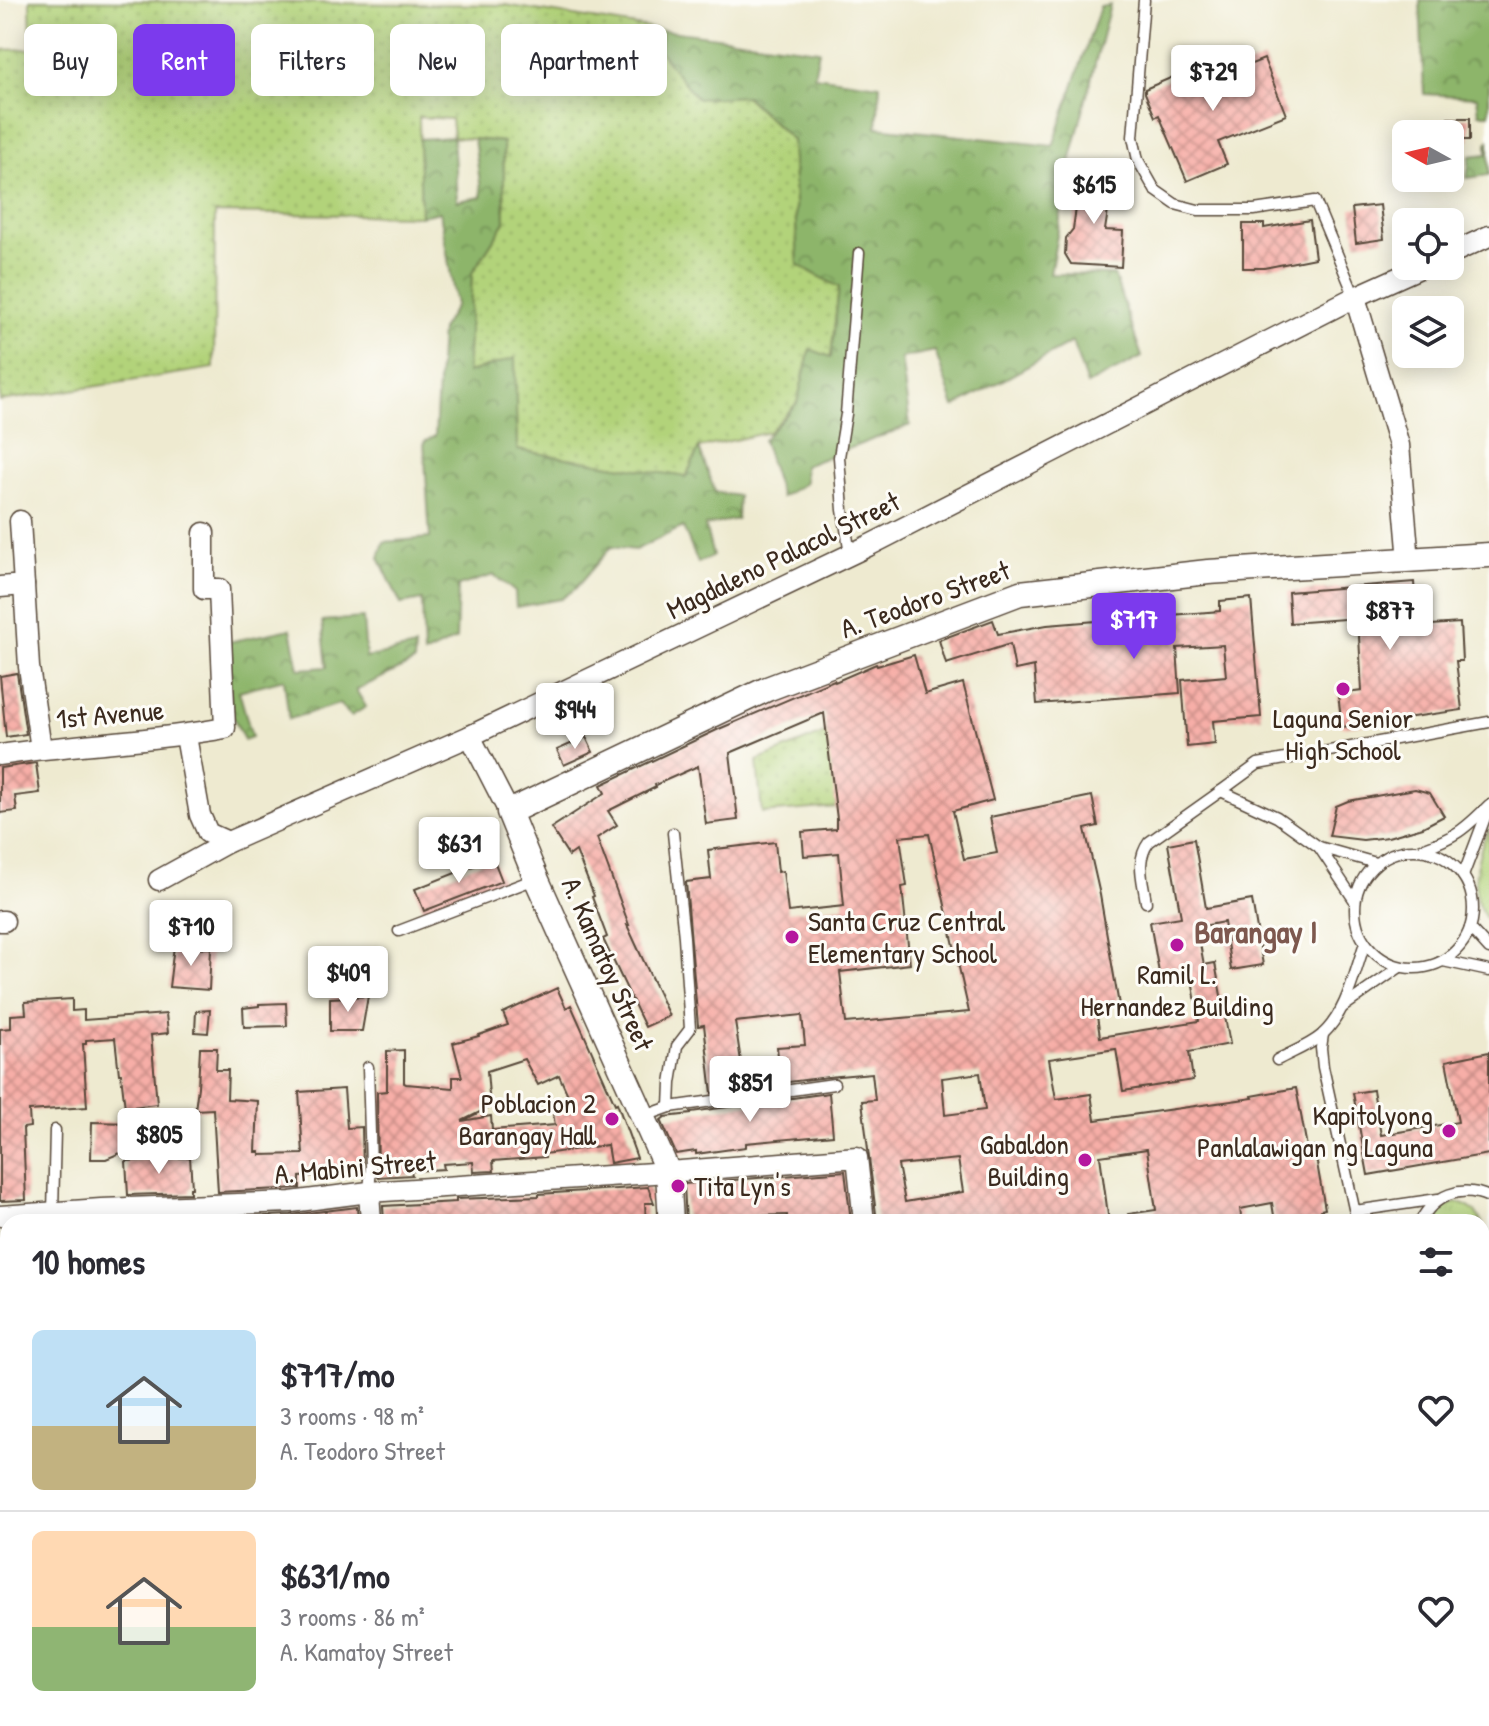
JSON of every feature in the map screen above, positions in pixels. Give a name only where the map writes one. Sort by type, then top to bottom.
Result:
[{"type":"street","points":[[1464,248],[1489,236]]},
{"type":"street","name":"Magdaleno Palacol Street","points":[[159,880],[228,842],[470,736],[850,554],[1393,280]]},
{"type":"street","points":[[1355,297],[1399,445],[1409,561]]},
{"type":"street","points":[[20,521],[29,667],[41,749]]},
{"type":"street","name":"1st Avenue","points":[[0,755],[186,736],[225,728],[219,589],[204,589],[204,533]]},
{"type":"street","name":"A. Teodoro Street","points":[[509,812],[767,689],[1020,593],[1208,572],[1489,555]]},
{"type":"street","points":[[0,587],[24,585]]},
{"type":"street","points":[[186,736],[200,815],[208,833],[228,842]]},
{"type":"street","name":"A. Kamatoy Street","points":[[470,736],[509,812],[668,1172],[671,1214]]},
{"type":"street","name":"A. Mabini Street","points":[[128,1214],[291,1202],[369,1192],[857,1157],[863,1214]]},
{"type":"street","points":[[369,1192],[370,1214]]},
{"type":"street","name":"A. Mabini Street","points":[[26,1214],[77,1214]]},
{"type":"lane","points":[[1144,0],[1133,137],[1138,160],[1155,190],[1175,204],[1198,210],[1254,210],[1315,201],[1355,297]]},
{"type":"lane","points":[[850,554],[839,457],[846,414],[859,253]]},
{"type":"lane","points":[[1146,902],[1140,861],[1149,842],[1258,764],[1489,722]]},
{"type":"lane","points":[[1221,791],[1277,817],[1319,847],[1376,863]]},
{"type":"lane","points":[[1418,850],[1448,861],[1463,876],[1471,896],[1470,928],[1459,947],[1443,961],[1422,968],[1400,967],[1380,959],[1365,943],[1356,923],[1355,901],[1362,880],[1376,863],[1396,853],[1418,850],[1446,840],[1466,828],[1489,806]]},
{"type":"lane","points":[[1463,876],[1489,806]]},
{"type":"lane","points":[[670,1107],[677,1046],[690,1029],[673,833]]},
{"type":"lane","points":[[1319,847],[1355,901]]},
{"type":"lane","points":[[399,931],[536,878]]},
{"type":"lane","points":[[1470,928],[1489,949]]},
{"type":"lane","points":[[1277,1060],[1323,1034],[1343,1007],[1365,943]]},
{"type":"lane","points":[[1443,961],[1489,971]]},
{"type":"lane","points":[[1343,1007],[1400,967]]},
{"type":"lane","points":[[1323,1034],[1323,1067],[1355,1214]]},
{"type":"lane","points":[[368,1067],[369,1192]]},
{"type":"lane","points":[[645,1120],[653,1113],[670,1107],[834,1084]]},
{"type":"lane","points":[[53,1212],[55,1130]]},
{"type":"lane","points":[[1370,1214],[1438,1199],[1459,1191],[1489,1197]]},
{"type":"lane","points":[[1425,1214],[1438,1199]]},
{"type":"green space","points":[[30,0],[505,5],[624,24],[501,24],[501,96],[667,96],[667,56],[745,96],[792,140],[798,265],[839,287],[831,357],[810,350],[797,403],[769,432],[699,448],[686,477],[517,450],[514,359],[467,374],[472,273],[505,222],[503,142],[453,137],[451,119],[419,117],[421,216],[215,213],[214,368],[0,401],[0,50],[24,49],[24,96],[117,96],[117,24],[30,24]]},
{"type":"green space","points":[[1420,0],[1489,0],[1489,114],[1479,114],[1477,97],[1424,94]]},
{"type":"green space","points":[[1110,5],[1071,158],[1050,274],[1114,275],[1142,357],[1087,385],[1072,342],[954,407],[935,351],[901,358],[910,425],[804,466],[805,483],[781,497],[763,440],[797,403],[810,349],[831,357],[839,287],[798,265],[792,140],[746,96],[697,99],[667,61],[667,31],[819,50],[814,76],[880,85],[877,127],[1053,146],[1100,7]]},
{"type":"green space","points":[[453,137],[457,201],[482,197],[474,139],[503,142],[505,222],[472,273],[467,373],[515,358],[517,450],[686,477],[699,448],[715,492],[738,496],[737,519],[705,526],[713,556],[698,563],[683,527],[635,550],[611,547],[575,589],[561,599],[516,607],[515,592],[494,575],[458,586],[456,639],[424,655],[422,600],[401,604],[379,558],[384,542],[430,538],[424,442],[435,436],[441,330],[456,305],[440,212],[421,216],[419,139]]},
{"type":"green space","points":[[1489,141],[1489,175],[1467,178],[1470,156],[1487,154]]},
{"type":"green space","points":[[363,618],[366,658],[415,647],[414,662],[356,690],[366,707],[351,716],[339,704],[289,719],[284,679],[239,691],[252,737],[244,740],[231,712],[228,642],[291,629],[299,669],[327,667],[322,621]]},
{"type":"green space","points":[[847,724],[851,806],[762,813],[757,761]]},
{"type":"green space","points":[[1489,828],[1489,924],[1478,903],[1475,882],[1479,854]]},
{"type":"green space","points":[[1457,1203],[1477,1214],[1432,1214],[1446,1205]]},
{"type":"building","points":[[1264,59],[1286,115],[1218,142],[1227,164],[1187,181],[1159,115],[1155,117],[1145,89],[1189,70],[1196,86]]},
{"type":"building","points":[[1470,118],[1470,140],[1464,140],[1464,120],[1448,120]]},
{"type":"building","points":[[1081,173],[1113,178],[1105,230],[1123,231],[1121,267],[1071,264],[1065,254],[1066,238],[1073,229]]},
{"type":"building","points":[[1380,205],[1384,239],[1356,243],[1352,208]]},
{"type":"building","points":[[1310,220],[1315,258],[1264,268],[1243,268],[1243,224],[1264,224],[1264,228]]},
{"type":"building","points":[[1414,582],[1417,626],[1460,623],[1462,661],[1456,661],[1462,710],[1342,727],[1338,694],[1362,691],[1358,618],[1290,623],[1288,592]]},
{"type":"building","points":[[1251,598],[1261,717],[1213,721],[1215,744],[1187,747],[1182,680],[1226,676],[1223,645],[1177,648],[1180,693],[1037,704],[1034,666],[1015,670],[1010,644],[946,664],[939,640],[993,620],[998,634],[1047,625],[1220,611],[1220,601]]},
{"type":"building","points":[[914,655],[925,694],[963,683],[993,800],[953,811],[964,859],[997,853],[990,817],[1092,796],[1098,826],[1085,829],[1119,1005],[1096,1009],[1100,1037],[1199,1021],[1192,979],[1161,984],[1150,922],[1181,917],[1168,844],[1194,839],[1206,908],[1252,900],[1263,965],[1231,970],[1224,922],[1197,927],[1204,965],[1215,963],[1230,1044],[1189,1052],[1193,1080],[1123,1091],[1116,1049],[1049,1059],[1056,1099],[1091,1094],[1095,1120],[1253,1098],[1296,1088],[1307,1147],[1314,1146],[1325,1209],[1320,1210],[1321,1214],[1274,1214],[1272,1203],[1240,1209],[1241,1214],[1128,1214],[1156,1210],[1147,1149],[1100,1156],[1108,1214],[876,1214],[862,1101],[875,1100],[872,1073],[781,1083],[777,1047],[805,1045],[802,1015],[735,1022],[745,1088],[712,1093],[704,1025],[698,1026],[686,882],[711,879],[708,850],[775,842],[778,872],[783,871],[788,912],[844,906],[839,853],[804,856],[802,832],[836,829],[824,713],[730,753],[738,820],[706,824],[698,766],[608,811],[617,825],[597,838],[627,925],[669,1016],[645,1027],[603,939],[607,937],[576,851],[569,856],[551,828],[605,793],[601,785],[719,729],[876,664]],"holes":[[[929,834],[969,1012],[846,1023],[840,972],[910,964],[902,887],[907,886],[900,837]],[[980,1073],[985,1110],[945,1115],[942,1078]],[[958,1159],[963,1192],[905,1202],[898,1165]]]},
{"type":"building","points":[[17,673],[26,734],[6,737],[0,676]]},
{"type":"building","points":[[586,737],[593,752],[564,765],[557,750]]},
{"type":"building","points":[[36,763],[40,793],[15,796],[17,811],[0,813],[0,768]]},
{"type":"building","points":[[1415,789],[1430,793],[1444,816],[1423,827],[1388,837],[1363,840],[1329,836],[1336,806]]},
{"type":"building","points":[[493,858],[502,881],[424,911],[415,889]]},
{"type":"building","points":[[174,946],[211,948],[209,990],[169,987]]},
{"type":"building","points":[[557,988],[566,1008],[571,1005],[617,1103],[637,1158],[610,1163],[607,1145],[544,1154],[545,1157],[493,1161],[494,1171],[474,1172],[473,1162],[443,1164],[444,1169],[411,1171],[412,1175],[378,1177],[377,1092],[387,1091],[387,1051],[404,1050],[404,1083],[453,1088],[453,1077],[462,1077],[453,1043],[508,1025],[503,1013]],"holes":[[[524,1059],[538,1085],[559,1075],[572,1104],[552,1107],[555,1125],[492,1130],[491,1116],[462,1121],[490,1107],[487,1071]]]},
{"type":"building","points":[[368,996],[362,1031],[330,1031],[330,998]]},
{"type":"building","points":[[72,999],[72,1011],[84,1010],[84,1020],[166,1014],[168,1033],[151,1035],[157,1104],[125,1108],[115,1038],[86,1040],[83,1044],[87,1107],[29,1111],[30,1127],[23,1128],[26,1200],[0,1201],[0,1029],[11,1028],[11,1015],[26,1014],[25,1002]]},
{"type":"building","points":[[286,1003],[287,1026],[244,1027],[243,1008]]},
{"type":"building","points":[[210,1010],[208,1033],[195,1032],[196,1011]]},
{"type":"building","points":[[200,1048],[217,1048],[216,1070],[228,1070],[227,1099],[258,1101],[256,1152],[260,1155],[303,1154],[299,1092],[344,1089],[347,1128],[362,1127],[363,1172],[300,1177],[300,1188],[218,1192],[213,1109],[195,1110]]},
{"type":"building","name":"Kapitolyong Panlalawigan ng Laguna","points":[[1489,1052],[1489,1154],[1368,1175],[1353,1093],[1373,1090],[1381,1135],[1458,1122],[1446,1061]]},
{"type":"building","points":[[829,1093],[833,1135],[746,1143],[746,1147],[676,1154],[661,1120],[691,1112]]},
{"type":"building","points":[[92,1122],[130,1123],[130,1149],[106,1159],[91,1159]]},
{"type":"building","points":[[190,1157],[190,1193],[128,1195],[126,1161]]},
{"type":"building","points":[[845,1171],[850,1214],[686,1214],[684,1184]]},
{"type":"building","points":[[648,1187],[654,1203],[645,1203],[646,1214],[384,1214],[383,1206]]},
{"type":"building","points":[[357,1207],[357,1214],[299,1214]]},
{"type":"place","name":"Laguna Senior High School","points":[[1343,689]]},
{"type":"place","name":"Santa Cruz Central Elementary School","points":[[792,937]]},
{"type":"place","name":"Ramil L. Hernandez Building","points":[[1177,945]]},
{"type":"place","name":"Poblacion 2 Barangay Hall","points":[[612,1119]]},
{"type":"place","name":"Kapitolyong Panlalawigan ng Laguna","points":[[1449,1131]]},
{"type":"place","name":"Gabaldon Building","points":[[1085,1160]]},
{"type":"place","name":"Tita Lyn's","points":[[678,1186]]},
{"type":"district","name":"Barangay I","points":[[1256,932]]}]
